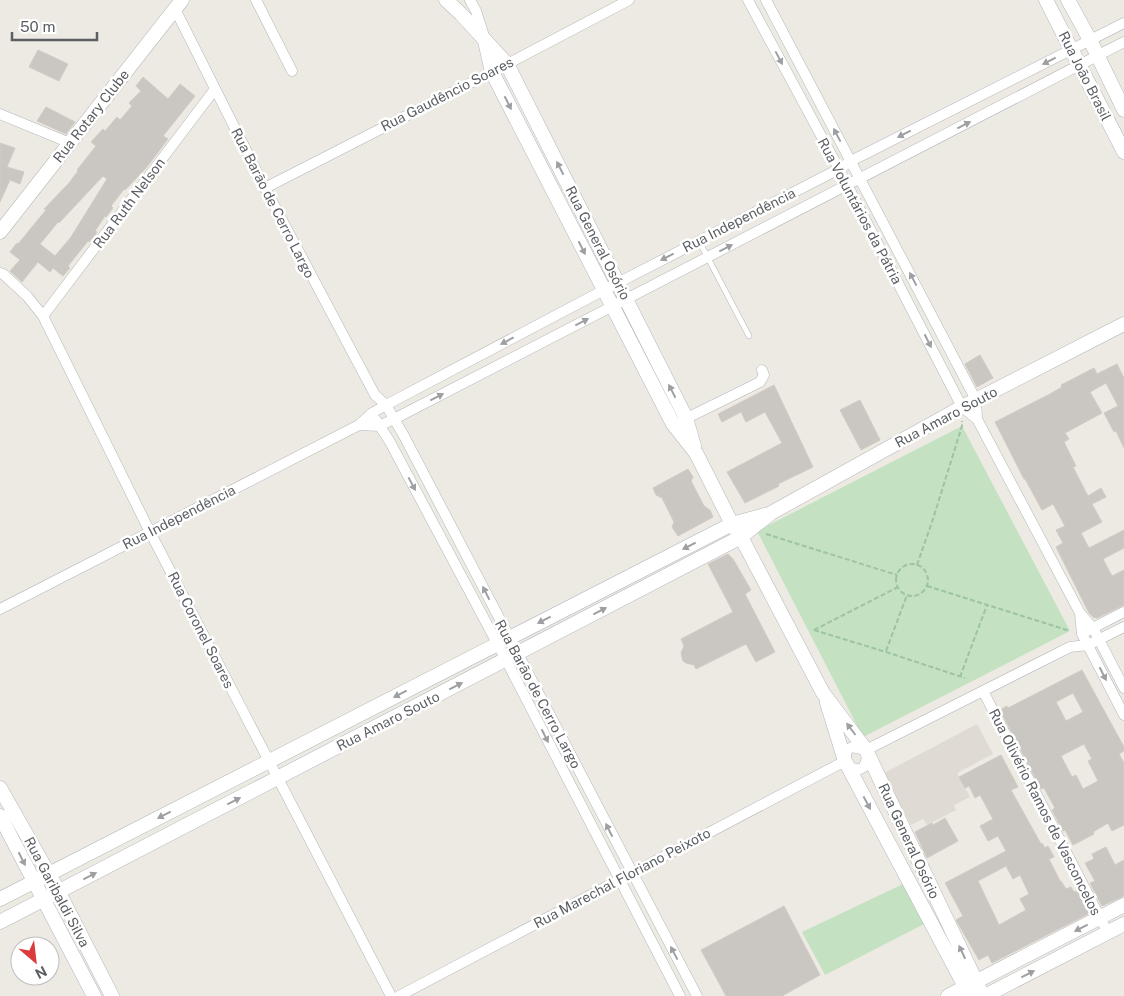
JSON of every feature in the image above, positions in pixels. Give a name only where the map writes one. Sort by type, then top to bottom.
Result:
[{"type":"street","points":[[256,0],[292,71]]},
{"type":"street","points":[[446,0],[485,41]]},
{"type":"street","name":"Rua General Osório","points":[[470,0],[476,11],[492,72],[612,306],[680,421]]},
{"type":"street","name":"Rua Gaudêncio Soares","points":[[265,188],[629,0]]},
{"type":"street","name":"Rua Voluntários da Pátria","points":[[748,0],[839,169],[962,407],[977,419],[1080,613],[1093,628],[1124,688]]},
{"type":"street","name":"Rua Voluntários da Pátria","points":[[766,0],[976,400],[977,419]]},
{"type":"street","name":"Rua João Brasil","points":[[1046,0],[1124,152]]},
{"type":"street","name":"Rua João Brasil","points":[[1068,0],[1124,110]]},
{"type":"street","name":"Rua Barão de Cerro Largo","points":[[178,4],[215,89],[265,188],[374,395],[386,405],[416,458],[471,565],[503,642]]},
{"type":"street","name":"Rua Rotary Clube","points":[[0,232],[178,4]]},
{"type":"street","points":[[763,28],[777,21]]},
{"type":"street","name":"Rua Independência","points":[[0,609],[359,425],[372,413],[386,405],[839,169],[851,161],[1124,23]]},
{"type":"street","name":"Rua General Osório","points":[[485,41],[507,64],[626,300],[680,421],[732,524],[741,537],[823,693],[866,750],[970,988]]},
{"type":"street","name":"Rua Independência","points":[[359,425],[380,426],[394,420],[1124,42]]},
{"type":"street","name":"Rua Ruth Nelson","points":[[43,316],[215,89]]},
{"type":"street","points":[[0,114],[70,143]]},
{"type":"street","points":[[929,122],[937,139]]},
{"type":"street","points":[[530,146],[544,137]]},
{"type":"street","name":"Rua Coronel Soares","points":[[0,273],[27,296],[43,316],[150,532],[390,996]]},
{"type":"street","points":[[920,326],[933,318]]},
{"type":"street","name":"Rua Amaro Souto","points":[[0,922],[741,537],[770,513],[962,407],[1124,324]]},
{"type":"street","points":[[526,331],[535,346]]},
{"type":"street","points":[[680,421],[760,382],[764,375],[762,370]]},
{"type":"street","points":[[372,413],[374,395]]},
{"type":"street","name":"Rua Barão de Cerro Largo","points":[[372,413],[459,572],[512,656],[591,795],[697,996]]},
{"type":"street","points":[[402,466],[416,458]]},
{"type":"street","name":"Rua Amaro Souto","points":[[0,900],[732,524],[770,513]]},
{"type":"street","points":[[459,572],[471,565]]},
{"type":"street","name":"Rua Marechal Floriano Peixoto","points":[[399,996],[845,761],[847,750],[852,747],[866,750],[1070,647],[1082,634],[1124,612]]},
{"type":"street","name":"Rua Voluntários da Pátria","points":[[1080,613],[1082,634],[1124,715]]},
{"type":"street","name":"Rua Marechal Floriano Peixoto","points":[[1070,647],[1088,645],[1124,627]]},
{"type":"street","name":"Rua Barão de Cerro Largo","points":[[512,656],[579,802],[679,994]]},
{"type":"street","name":"Rua Olivério Ramos de Vasconcelos","points":[[983,691],[1108,933]]},
{"type":"street","name":"Rua General Osório","points":[[823,693],[845,761],[970,988],[984,996]]},
{"type":"street","points":[[845,761],[850,767],[858,770],[864,767],[867,758],[866,750]]},
{"type":"street","name":"Rua Garibaldi Silva","points":[[0,788],[49,875],[112,996]]},
{"type":"street","points":[[579,802],[591,795]]},
{"type":"street","name":"Rua Garibaldi Silva","points":[[0,816],[94,996]]},
{"type":"street","points":[[948,996],[970,988],[1124,905]]},
{"type":"street","points":[[984,996],[1124,924]]},
{"type":"street","points":[[679,994],[691,985]]},
{"type":"lane","points":[[699,241],[749,336]]},
{"type":"path","points":[[917,564],[962,426],[962,407]]},
{"type":"path","points":[[766,534],[897,575]]},
{"type":"path","points":[[917,564],[928,575],[929,581],[921,593],[907,595],[900,591],[898,587],[897,575],[903,567],[917,564]]},
{"type":"path","points":[[927,586],[1082,634]]},
{"type":"path","points":[[898,587],[814,630],[965,678]]},
{"type":"path","points":[[886,652],[907,595]]},
{"type":"path","points":[[960,677],[987,605]]},
{"type":"shaded area","points":[[977,724],[993,754],[957,773],[970,797],[954,805],[956,810],[927,825],[923,819],[911,825],[884,773]]},
{"type":"green space","points":[[962,426],[1070,631],[863,737],[757,531]]},
{"type":"green space","points":[[903,884],[924,924],[825,975],[802,932]]},
{"type":"building","points":[[38,50],[68,64],[59,81],[29,67]]},
{"type":"building","points":[[143,77],[168,99],[180,84],[195,96],[163,136],[168,139],[146,168],[124,189],[111,206],[113,208],[95,231],[97,232],[94,237],[90,242],[88,241],[68,266],[70,268],[63,276],[53,268],[50,272],[38,262],[22,282],[10,271],[20,260],[10,252],[46,210],[44,209],[78,171],[96,146],[91,142],[103,129],[105,131],[117,117],[120,120],[132,106],[129,103],[141,91],[136,86]],"holes":[[[103,176],[107,179],[71,237],[55,256],[40,244],[58,222]]]},
{"type":"building","points":[[46,107],[75,122],[66,134],[37,121]]},
{"type":"building","points":[[0,143],[15,148],[7,167],[24,172],[20,184],[10,180],[0,202]]},
{"type":"building","points":[[980,355],[993,378],[977,387],[965,364]]},
{"type":"building","points":[[1117,364],[1124,378],[1124,448],[1104,413],[1118,406],[1106,383],[1090,392],[1102,413],[1065,433],[1069,439],[1064,442],[1076,466],[1073,467],[1088,496],[1101,488],[1106,497],[1092,504],[1102,522],[1081,533],[1089,548],[1124,530],[1124,548],[1103,559],[1112,576],[1124,570],[1124,605],[1097,618],[1089,613],[1056,547],[1063,543],[1056,530],[1065,526],[1053,504],[1042,510],[995,422],[1050,394],[1062,387],[1061,385],[1094,368],[1097,374]]},
{"type":"building","points":[[774,385],[813,467],[745,503],[727,472],[782,443],[765,412],[746,422],[741,412],[722,422],[718,414]]},
{"type":"building","points":[[860,400],[880,440],[861,450],[840,410]]},
{"type":"building","points":[[688,469],[693,477],[691,481],[704,506],[710,510],[713,517],[678,536],[672,527],[674,522],[662,498],[656,495],[653,488]]},
{"type":"building","points":[[728,554],[733,559],[751,590],[745,594],[775,652],[756,662],[746,644],[696,669],[694,665],[683,661],[681,653],[684,646],[681,639],[733,612],[708,564]]},
{"type":"building","points":[[1082,670],[1124,747],[1124,751],[1119,754],[1124,763],[1124,825],[1112,831],[1108,823],[1093,832],[1094,834],[1073,845],[1065,830],[1063,831],[1052,810],[1055,808],[1044,788],[1041,789],[1000,710],[1007,706],[1008,708]],"holes":[[[1073,693],[1083,712],[1066,721],[1056,702]],[[1084,744],[1092,759],[1088,761],[1098,781],[1083,789],[1076,775],[1072,777],[1061,756]]]},
{"type":"building","points":[[1001,755],[1018,787],[1011,790],[1041,844],[1045,848],[1048,846],[1054,857],[1049,859],[1060,881],[1066,889],[1071,887],[1074,892],[1078,890],[1090,913],[992,963],[988,955],[979,960],[956,920],[963,916],[945,883],[1006,851],[998,836],[988,841],[980,826],[993,819],[980,795],[975,798],[969,786],[965,788],[959,777]],"holes":[[[1006,866],[1013,879],[1020,875],[1029,894],[1020,899],[1026,910],[999,925],[978,881]]]},
{"type":"building","points":[[945,818],[958,841],[927,858],[915,832]]},
{"type":"building","points":[[1106,847],[1115,865],[1124,860],[1124,896],[1102,906],[1090,883],[1095,881],[1085,863],[1094,859],[1092,854]]},
{"type":"building","points":[[784,906],[820,975],[782,996],[726,996],[701,950]]}]
